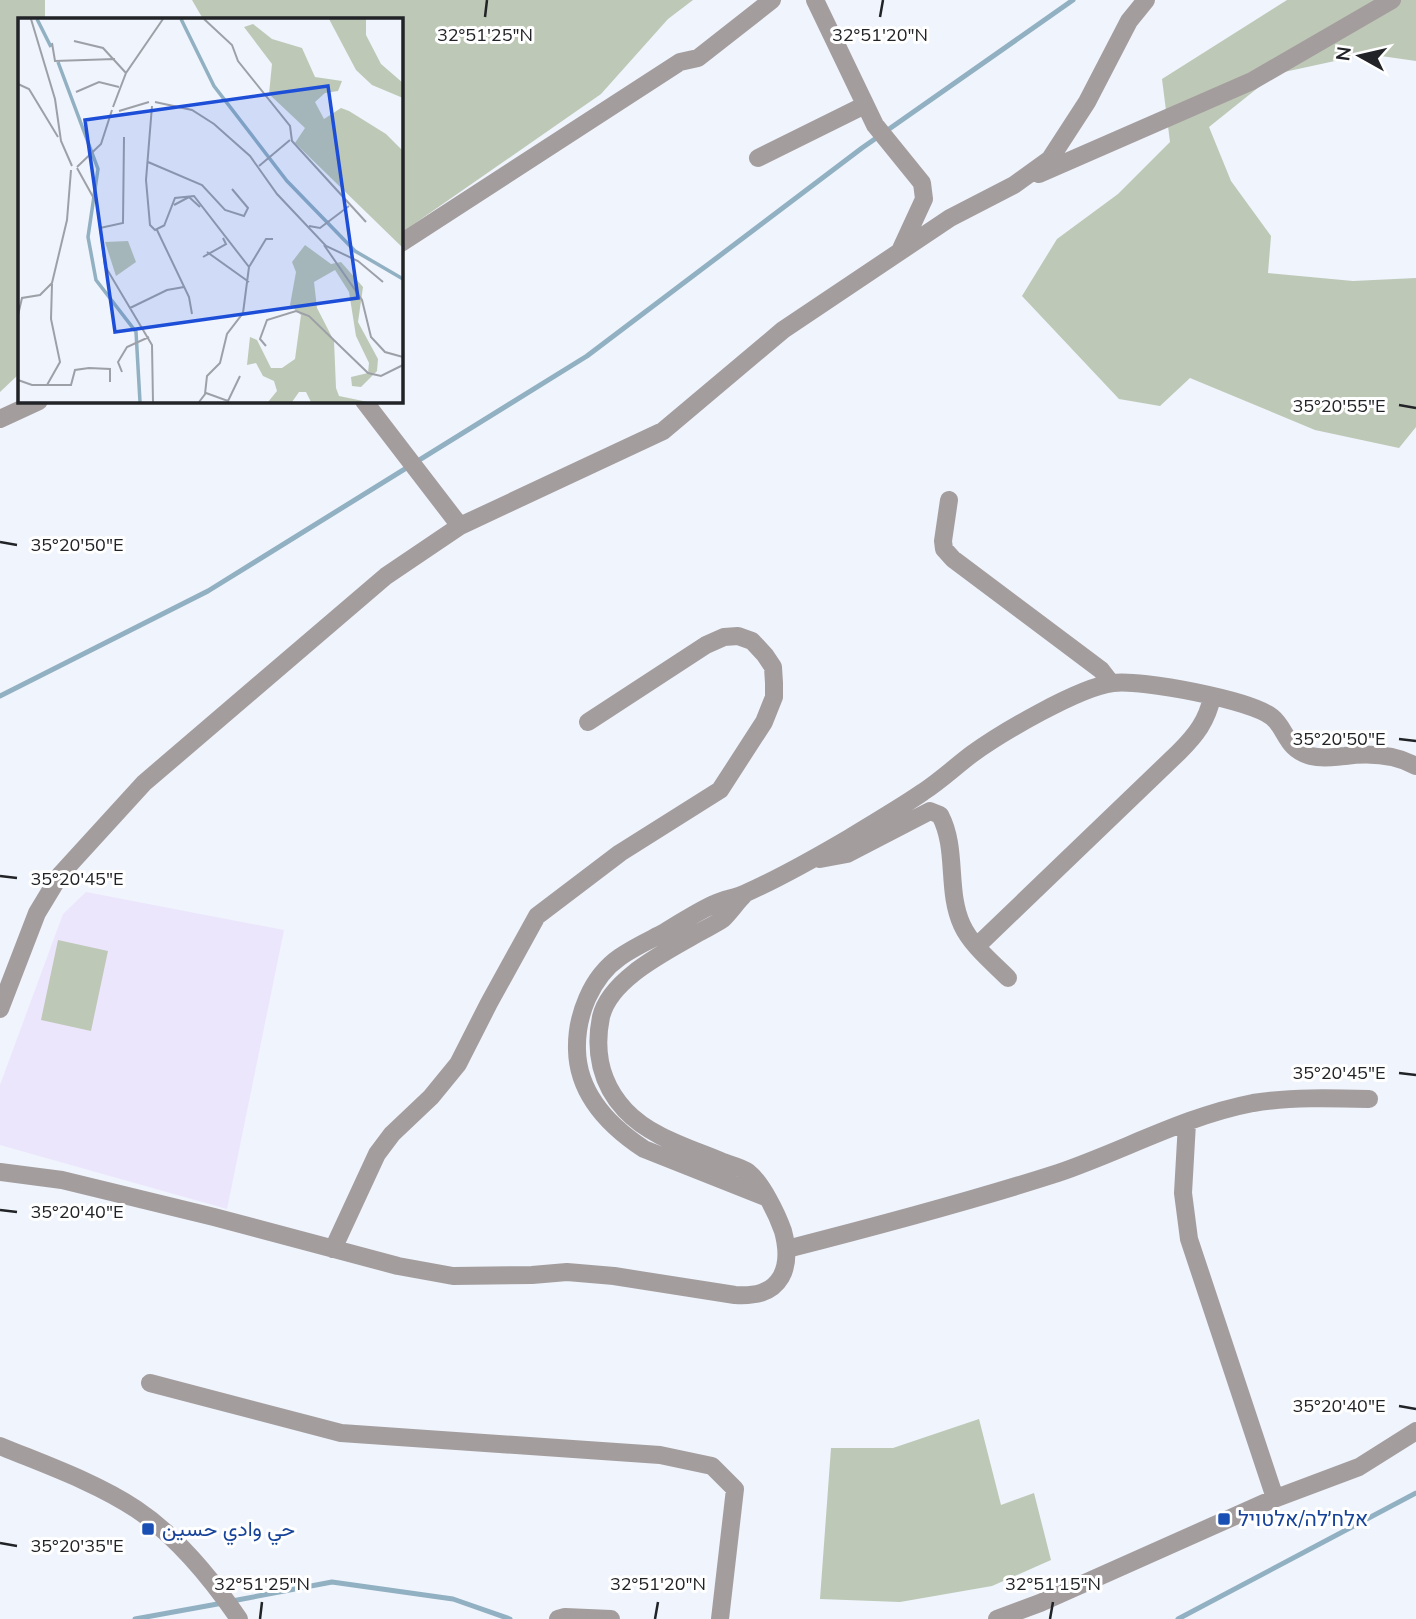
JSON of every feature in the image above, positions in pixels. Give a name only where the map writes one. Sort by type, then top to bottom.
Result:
[{"type":"street","points":[[402,242],[680,62],[698,58],[772,0]]},
{"type":"street","points":[[815,0],[875,125],[922,183],[924,199],[899,253]]},
{"type":"street","points":[[1014,185],[1050,159],[1087,103],[1129,22],[1146,0]]},
{"type":"street","points":[[0,1009],[37,912],[60,875],[144,783],[386,576],[460,526],[663,431],[783,330],[950,218],[1014,185],[1252,81],[1392,0]]},
{"type":"street","points":[[758,158],[865,105]]},
{"type":"street","points":[[0,419],[37,402]]},
{"type":"street","points":[[364,402],[460,526]]},
{"type":"street","points":[[949,500],[944,549],[953,559],[1101,670],[1111,683]]},
{"type":"street","points":[[333,1249],[377,1154],[392,1134],[431,1097],[458,1064],[537,916],[620,853],[720,790],[764,722],[774,697],[773,667],[752,641],[738,636],[724,637],[706,645],[588,722]]},
{"type":"street","points":[[0,1172],[62,1180],[398,1266],[453,1276],[568,1272],[750,1296],[775,1287],[783,1274],[787,1249],[776,1213],[768,1199],[748,1172],[656,1133],[626,1111],[609,1089],[600,1067],[598,1040],[602,1014],[608,1000],[626,980],[648,962],[722,920],[744,895],[847,839],[925,791],[975,752],[1089,689],[1111,683],[1157,684],[1254,709],[1273,718],[1296,749],[1307,755],[1324,759],[1348,755],[1387,755],[1416,766]]},
{"type":"street","points":[[977,946],[1199,732],[1208,716],[1212,697]]},
{"type":"street","points":[[806,861],[847,854],[930,811],[940,815],[950,844],[955,906],[963,928],[1008,978]]},
{"type":"street","points":[[787,1249],[900,1220],[1059,1172],[1187,1123],[1252,1104],[1306,1098],[1369,1099]]},
{"type":"street","points":[[1187,1123],[1183,1193],[1189,1239],[1275,1498]]},
{"type":"street","points":[[150,1383],[341,1433],[660,1455],[712,1466],[735,1489],[720,1619]]},
{"type":"street","points":[[997,1619],[1275,1498],[1359,1467],[1416,1431]]},
{"type":"street","points":[[0,1446],[95,1486],[137,1509],[175,1540],[239,1619]]},
{"type":"street","points":[[558,1619],[611,1619]]},
{"type":"shaded area","points":[[86,892],[284,930],[227,1209],[0,1145],[0,1085],[63,914]]},
{"type":"green space","points":[[0,0],[45,0],[45,18],[18,18],[18,375],[0,392]]},
{"type":"green space","points":[[192,0],[693,0],[668,19],[601,94],[402,232],[402,18],[202,18]]},
{"type":"green space","points":[[1287,0],[1416,0],[1416,61],[1367,54],[1275,74],[1209,127],[1231,181],[1271,236],[1268,273],[1353,281],[1416,278],[1416,427],[1399,448],[1315,430],[1190,378],[1160,406],[1119,399],[1022,296],[1057,239],[1118,194],[1170,142],[1162,79]]},
{"type":"green space","points":[[58,940],[108,951],[91,1031],[41,1020]]},
{"type":"green space","points":[[979,1419],[1001,1505],[1034,1493],[1051,1560],[992,1586],[900,1602],[820,1599],[831,1448],[893,1448]]},
{"type":"waterway","points":[[0,696],[208,591],[587,356],[862,148],[1073,0]]},
{"type":"waterway","points":[[1178,1619],[1416,1493]]},
{"type":"waterway","points":[[232,1601],[332,1582],[453,1599],[510,1619]]},
{"type":"waterway","points":[[135,1619],[223,1603]]},
{"type":"place","name":"אלח׳לה/אלטויל","points":[[1224,1519]]},
{"type":"place","name":"حي وادي حسين","points":[[148,1529]]}]
